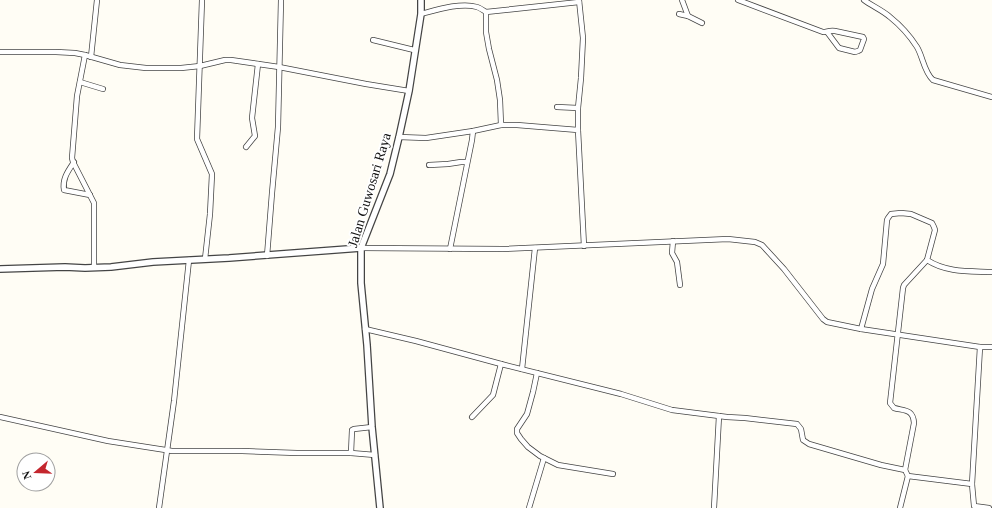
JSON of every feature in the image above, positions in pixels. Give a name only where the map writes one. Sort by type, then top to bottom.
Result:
[{"type":"street","points":[[91,57],[97,0]]},
{"type":"street","points":[[202,0],[197,139],[212,174],[210,214],[204,259]]},
{"type":"street","points":[[267,256],[278,127],[281,0]]},
{"type":"street","name":"Jalan Guwosari Raya","points":[[380,508],[361,283],[361,248],[390,174],[399,137],[409,91],[414,50],[421,14],[421,0]]},
{"type":"street","points":[[682,0],[688,16]]},
{"type":"street","points":[[738,0],[822,32],[835,31],[863,37],[864,39],[860,50],[855,52],[840,48],[827,32]]},
{"type":"street","points":[[864,0],[890,16],[903,29],[917,48],[929,75],[933,80],[992,97]]},
{"type":"street","points":[[421,14],[468,6],[476,7],[486,12],[579,1],[583,38],[578,130],[584,246]]},
{"type":"street","points":[[486,12],[487,39],[497,80],[500,100],[501,125]]},
{"type":"street","points":[[679,14],[688,16],[702,23]]},
{"type":"street","points":[[373,40],[414,50]]},
{"type":"street","points":[[0,52],[75,53],[120,65],[146,68],[181,68],[231,60],[280,67],[409,91]]},
{"type":"street","points":[[85,55],[77,96],[72,158],[94,203],[94,267]]},
{"type":"street","points":[[246,147],[255,136],[252,118],[258,64]]},
{"type":"street","points":[[80,82],[103,89]]},
{"type":"street","points":[[557,107],[578,108]]},
{"type":"street","points":[[399,137],[426,138],[501,125],[578,130]]},
{"type":"street","points":[[450,249],[473,131]]},
{"type":"street","points":[[74,162],[65,176],[63,187],[64,190],[90,195]]},
{"type":"street","points":[[429,165],[468,162]]},
{"type":"street","points":[[861,330],[872,289],[883,264],[887,220],[889,215],[895,213],[912,214],[932,223],[935,230],[927,260],[904,285],[890,403],[894,408],[908,411],[912,414],[914,423],[905,470],[908,476],[900,508]]},
{"type":"street","points":[[0,269],[94,267],[267,256],[361,248],[502,249],[728,239],[760,243],[784,269],[824,319],[830,323],[861,330],[980,347],[992,347]]},
{"type":"street","points":[[673,241],[672,253],[678,264],[680,285]]},
{"type":"street","points":[[522,369],[535,248]]},
{"type":"street","points":[[159,508],[176,385],[189,260]]},
{"type":"street","points":[[927,260],[935,265],[952,270],[992,272]]},
{"type":"street","points":[[365,329],[621,394],[672,410],[797,424],[801,429],[803,440],[809,444],[874,463],[905,470]]},
{"type":"street","points":[[980,347],[972,484],[974,507],[989,508]]},
{"type":"street","points":[[472,417],[494,393],[501,364]]},
{"type":"street","points":[[537,373],[527,414],[517,429],[517,433],[521,439],[528,447],[540,456],[558,465],[613,474]]},
{"type":"street","points":[[714,508],[719,416]]},
{"type":"street","points":[[0,417],[108,441],[172,451],[352,453],[375,455]]},
{"type":"street","points":[[352,453],[352,430],[372,427]]},
{"type":"street","points":[[529,508],[544,458]]},
{"type":"street","points":[[908,476],[972,484]]}]
